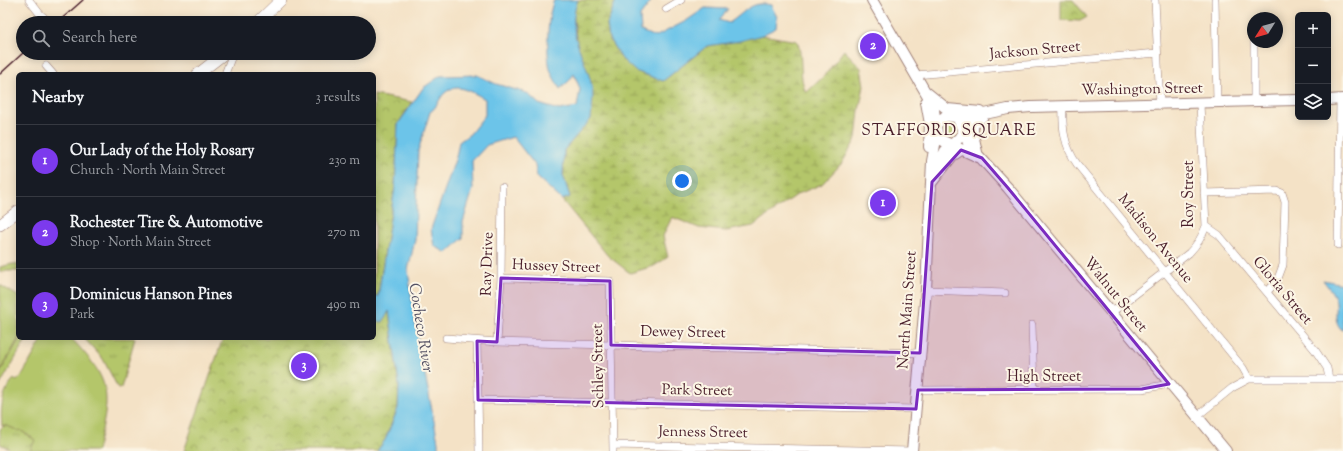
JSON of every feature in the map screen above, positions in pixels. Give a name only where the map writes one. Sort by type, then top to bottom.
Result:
[{"type":"main road","points":[[264,16],[281,0]]},
{"type":"main road","name":"North Main Street","points":[[872,0],[926,92],[934,109],[937,129],[932,170],[926,290],[912,451]]},
{"type":"main road","points":[[201,72],[216,60]]},
{"type":"main road","name":"North Main Street","points":[[926,92],[957,117]]},
{"type":"main road","name":"North Main Street","points":[[926,92],[926,106],[930,124],[928,161],[932,170]]},
{"type":"main road","points":[[1331,100],[1342,99]]},
{"type":"main road","name":"Washington Street","points":[[957,117],[966,118],[1008,109],[1063,106],[1200,104],[1295,100]]},
{"type":"main road","points":[[947,109],[987,113]]},
{"type":"main road","name":"Washington Street","points":[[963,134],[987,113]]},
{"type":"main road","points":[[932,170],[938,165],[945,151],[963,134],[961,124],[957,117],[945,116],[937,129],[943,142],[952,144]]},
{"type":"main road","points":[[973,125],[973,134],[980,155]]},
{"type":"main road","name":"Walnut Street","points":[[963,134],[969,145],[980,155],[1196,417],[1226,451]]},
{"type":"main road","name":"Walnut Street","points":[[952,144],[961,150],[980,155]]},
{"type":"main road","points":[[932,182],[952,156],[961,150]]},
{"type":"main road","points":[[0,225],[16,213]]},
{"type":"street","points":[[29,0],[43,16]]},
{"type":"street","points":[[666,9],[681,0]]},
{"type":"street","points":[[1155,0],[1160,105]]},
{"type":"street","points":[[1215,0],[1217,103]]},
{"type":"street","points":[[1254,48],[1254,101]]},
{"type":"street","name":"Jackson Street","points":[[916,75],[1157,53]]},
{"type":"street","points":[[226,72],[230,60]]},
{"type":"street","points":[[46,66],[50,72]]},
{"type":"street","points":[[1338,245],[1342,99]]},
{"type":"street","name":"Roy Street","points":[[1111,313],[1195,247],[1206,226],[1200,104]]},
{"type":"street","name":"Madison Avenue","points":[[1063,106],[1064,133],[1070,154],[1243,368],[1249,379]]},
{"type":"street","name":"Ray Drive","points":[[497,342],[501,278],[502,186]]},
{"type":"street","points":[[1204,193],[1277,191],[1282,193],[1285,202],[1283,265],[1277,281],[1267,292]]},
{"type":"street","name":"Gloria Street","points":[[1206,226],[1219,235],[1323,360],[1327,368],[1329,379]]},
{"type":"street","name":"Hussey Street","points":[[501,278],[610,281]]},
{"type":"street","name":"Schley Street","points":[[610,281],[613,448]]},
{"type":"street","points":[[926,290],[1005,293]]},
{"type":"street","points":[[1032,325],[1034,390]]},
{"type":"street","name":"Dewey Street","points":[[446,338],[497,342],[920,353]]},
{"type":"street","points":[[477,341],[479,451]]},
{"type":"street","points":[[1196,417],[1232,388],[1249,379],[1343,379]]},
{"type":"street","name":"High Street","points":[[918,390],[1142,389],[1169,384]]},
{"type":"street","name":"Park Street","points":[[478,400],[916,409]]},
{"type":"street","name":"Jenness Street","points":[[613,448],[912,451]]},
{"type":"highlighted area","points":[[961,150],[982,158],[1169,384],[1142,389],[918,390],[916,409],[478,400],[477,341],[497,342],[501,278],[610,281],[611,345],[920,353],[932,182]]},
{"type":"green space","points":[[578,0],[616,0],[607,24],[609,39],[622,59],[663,81],[707,46],[762,35],[797,41],[800,54],[802,80],[806,93],[825,75],[844,50],[861,68],[864,86],[859,110],[856,139],[842,163],[822,184],[798,194],[753,226],[726,231],[699,228],[672,217],[663,236],[668,257],[654,266],[630,273],[608,256],[562,200],[570,197],[563,175],[564,150],[591,119],[584,64],[577,46],[573,12]]},
{"type":"green space","points":[[1061,0],[1073,0],[1087,17],[1080,21],[1061,20]]},
{"type":"green space","points":[[376,95],[412,102],[398,124],[395,187],[378,296],[376,296]]},
{"type":"green space","points":[[949,123],[954,125],[956,130],[954,135],[949,137],[944,135],[942,130],[944,125]]},
{"type":"green space","points":[[16,264],[16,271],[4,271],[0,273],[0,267]]},
{"type":"green space","points":[[0,285],[16,295],[16,340],[18,340],[0,371]]},
{"type":"green space","points":[[389,311],[399,385],[398,408],[385,440],[377,451],[184,451],[222,340],[376,340],[376,321]]},
{"type":"green space","points":[[19,340],[26,340],[0,385],[0,372]]},
{"type":"green space","points":[[42,340],[73,340],[95,366],[105,390],[105,415],[97,451],[30,451],[35,440],[20,430],[19,431],[5,425],[2,426],[1,413],[4,395],[14,379],[16,381],[21,377]]},
{"type":"green space","points":[[86,340],[134,340],[121,388],[118,388],[103,359]]},
{"type":"green space","points":[[5,425],[20,430],[36,440],[30,451],[14,451],[0,444],[0,429]]},
{"type":"water","points":[[554,0],[578,0],[574,23],[575,33],[593,90],[591,119],[564,150],[563,175],[570,197],[562,200],[537,177],[535,165],[513,137],[487,145],[472,161],[473,189],[463,222],[463,238],[447,253],[434,246],[431,229],[456,157],[459,142],[470,134],[485,115],[485,99],[461,88],[451,89],[446,92],[430,112],[418,151],[415,240],[408,270],[415,322],[438,442],[438,451],[377,451],[385,440],[398,408],[399,385],[389,311],[383,322],[376,321],[376,296],[378,296],[395,187],[398,124],[423,88],[440,76],[477,75],[496,84],[527,93],[539,104],[559,110],[577,107],[580,89],[574,74],[560,89],[550,69],[548,34]]},
{"type":"water","points":[[616,0],[652,0],[640,16],[641,31],[655,37],[686,21],[705,8],[728,9],[719,20],[729,23],[748,8],[758,4],[771,5],[777,17],[776,28],[762,35],[740,41],[707,46],[663,81],[635,71],[622,59],[609,39],[607,24]]},
{"type":"water","points":[[1323,280],[1343,284],[1343,331],[1340,328],[1336,318],[1336,302],[1333,293]]},
{"type":"railway","points":[[65,16],[83,0]]},
{"type":"railway","points":[[0,74],[16,59]]},
{"type":"place","name":"Rochester Tire & Automotive","points":[[873,46]]},
{"type":"place","name":"Our Lady of the Holy Rosary","points":[[883,203]]},
{"type":"place","name":"Dominicus Hanson Pines","points":[[304,366]]},
{"type":"district","name":"STAFFORD SQUARE","points":[[949,131]]},
{"type":"water label","name":"Cocheco River","points":[[420,328]]}]
